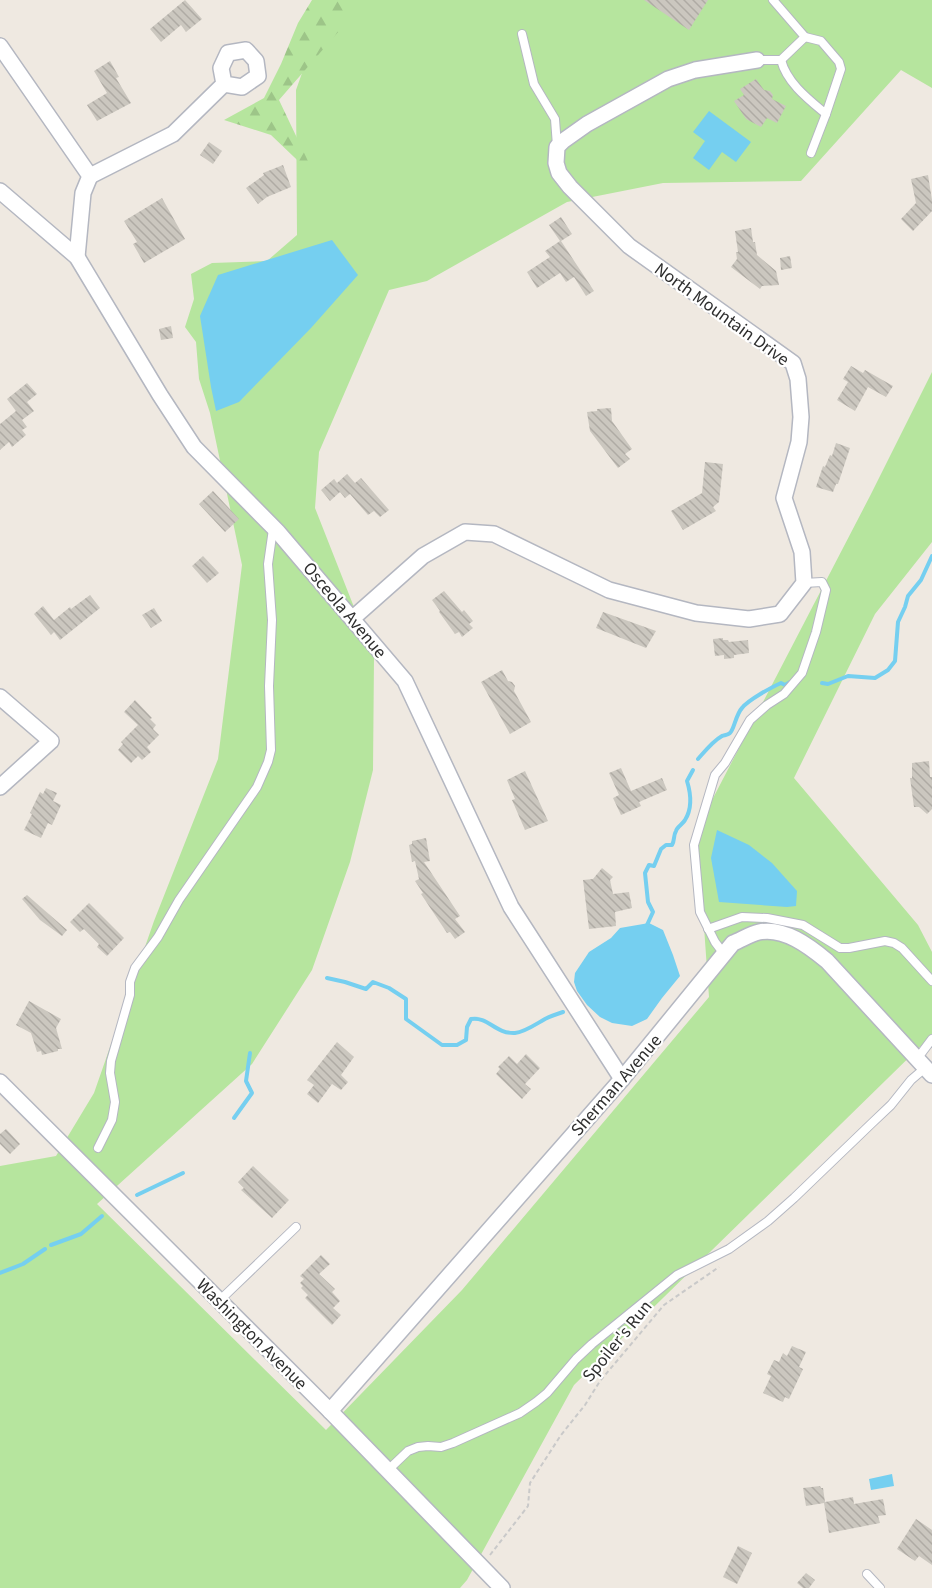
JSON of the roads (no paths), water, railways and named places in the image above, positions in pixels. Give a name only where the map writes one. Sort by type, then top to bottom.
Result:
[{"type":"street","points":[[0,46],[90,176]]},
{"type":"street","points":[[557,147],[587,124],[668,79],[696,70],[757,60]]},
{"type":"street","points":[[77,257],[83,193],[90,176],[173,134],[224,84]]},
{"type":"street","name":"North Mountain Drive","points":[[557,147],[555,163],[559,173],[629,246],[793,363],[798,379],[801,417],[799,442],[784,498],[802,552],[804,583]]},
{"type":"street","name":"Osceola Avenue","points":[[0,191],[77,257],[194,447],[273,527],[405,681],[511,907],[622,1079]]},
{"type":"street","points":[[353,618],[423,556],[465,532],[494,534],[609,590],[696,613],[749,619],[780,614],[804,583]]},
{"type":"street","points":[[0,697],[51,741],[0,787]]},
{"type":"street","name":"Sherman Avenue","points":[[330,1411],[622,1079],[732,943],[759,932],[777,931],[799,941],[827,961],[926,1066]]},
{"type":"street","name":"Washington Avenue","points":[[0,1082],[330,1411],[483,1568],[494,1585]]},
{"type":"lane","points":[[773,0],[805,37],[821,41],[839,62],[841,69],[810,153]]},
{"type":"lane","points":[[522,34],[534,84],[555,119],[557,147]]},
{"type":"lane","points":[[757,60],[781,60],[805,37]]},
{"type":"lane","points":[[781,60],[784,72],[808,99],[826,114]]},
{"type":"lane","points":[[98,1148],[112,1120],[115,1102],[111,1061],[130,995],[130,982],[135,968],[257,787],[268,762],[271,750],[269,686],[272,620],[268,564],[273,527]]},
{"type":"lane","points":[[724,954],[700,912],[694,845],[715,775],[725,763],[750,720],[766,705],[784,694],[802,673],[816,632],[826,590],[822,582],[804,583]]},
{"type":"lane","points":[[708,929],[742,916],[803,925],[840,948],[885,940],[902,948],[932,981]]},
{"type":"lane","points":[[387,1471],[408,1451],[418,1447],[441,1447],[453,1443],[520,1413],[547,1393],[592,1344],[677,1275],[729,1249],[768,1221],[891,1105],[911,1080],[926,1066],[932,1039]]},
{"type":"lane","points":[[219,1301],[296,1227]]},
{"type":"lane","points":[[867,1574],[880,1588]]},
{"type":"water","points":[[709,111],[751,142],[736,162],[722,152],[709,170],[693,158],[705,141],[693,132]]},
{"type":"water","points":[[332,240],[358,275],[311,328],[239,402],[216,411],[200,316],[218,275]]},
{"type":"water","points":[[717,830],[749,845],[772,863],[797,891],[796,906],[719,902],[711,858]]},
{"type":"water","points":[[649,923],[663,930],[680,976],[647,1019],[632,1026],[612,1023],[600,1017],[587,1005],[577,991],[574,982],[575,973],[589,952],[611,938],[620,928]]},
{"type":"water","points":[[892,1474],[894,1486],[871,1490],[869,1479]]},
{"type":"waterway","points":[[822,683],[828,684],[848,676],[875,678],[888,670],[895,661],[898,622],[908,596],[921,580],[932,556]]},
{"type":"waterway","points":[[698,759],[715,741],[730,733],[745,705],[777,685],[781,683],[785,685],[792,681]]},
{"type":"waterway","points":[[647,925],[653,912],[648,902],[645,873],[649,865],[654,866],[661,849],[666,845],[672,845],[677,830],[687,816],[690,801],[687,781],[693,770]]},
{"type":"waterway","points":[[327,978],[366,989],[373,982],[389,988],[406,999],[406,1019],[442,1045],[457,1045],[466,1040],[467,1027],[471,1019],[482,1020],[502,1031],[515,1033],[563,1012]]},
{"type":"waterway","points":[[234,1118],[252,1093],[246,1081],[250,1053]]},
{"type":"waterway","points":[[137,1195],[183,1173]]},
{"type":"waterway","points":[[51,1245],[81,1234],[102,1216]]},
{"type":"waterway","points":[[0,1273],[23,1264],[45,1249]]}]
